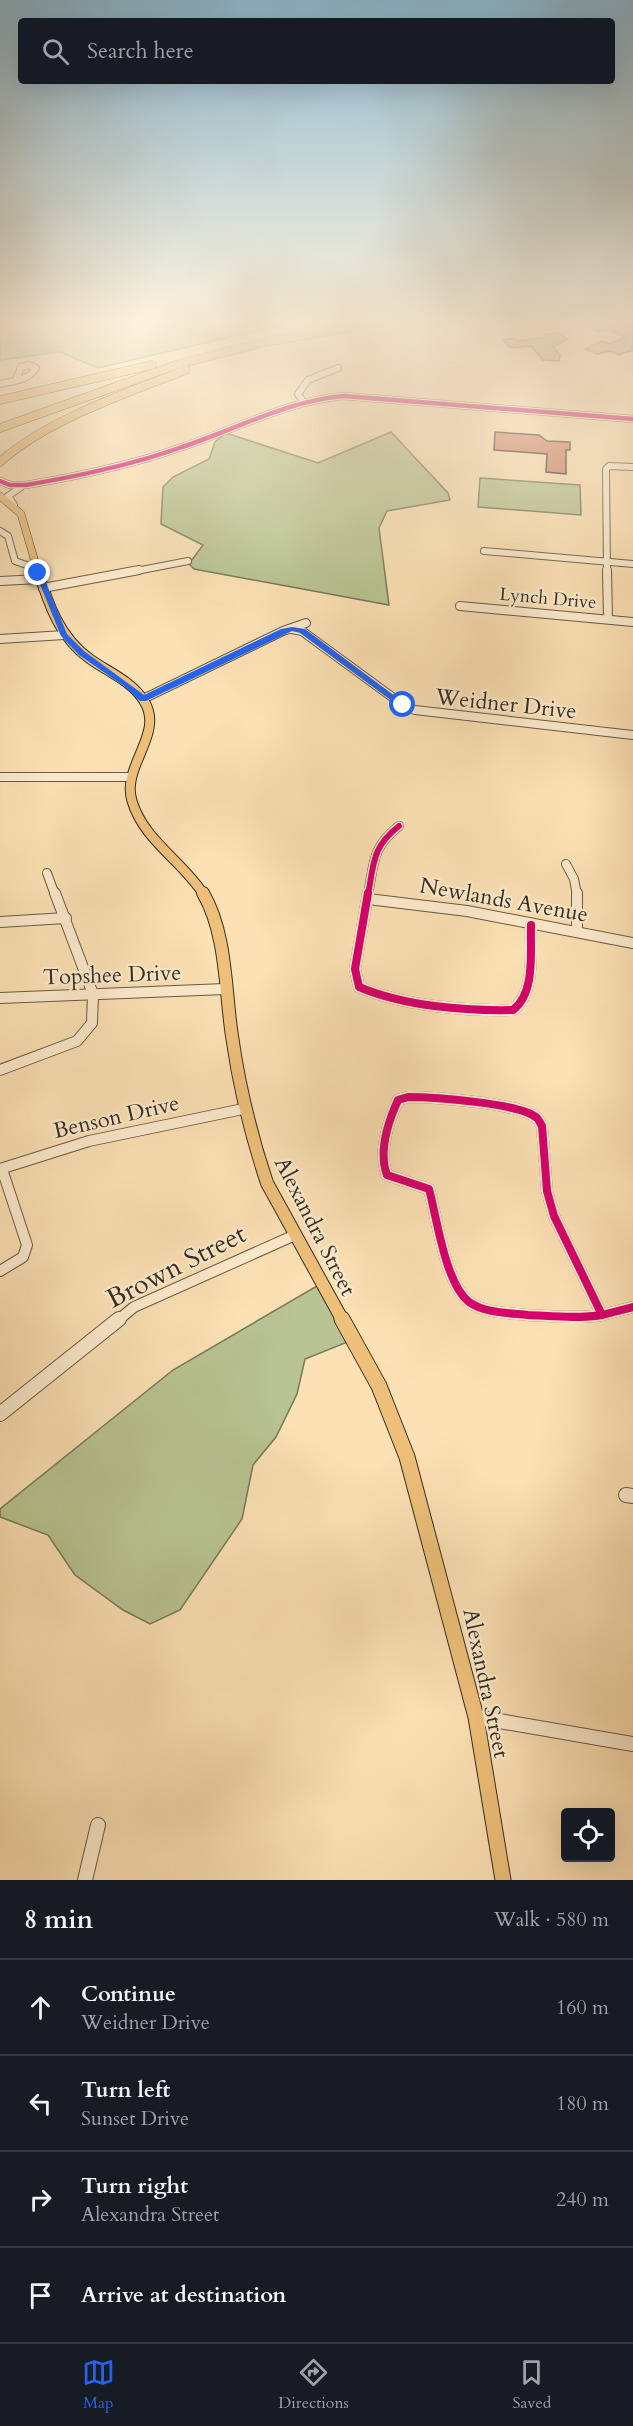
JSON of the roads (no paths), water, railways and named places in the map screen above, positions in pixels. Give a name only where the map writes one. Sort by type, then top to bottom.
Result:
[{"type":"highway","points":[[0,421],[24,413]]},
{"type":"highway","points":[[0,428],[43,413]]},
{"type":"highway","points":[[0,462],[15,448],[91,413]]},
{"type":"main road","points":[[0,498],[14,505],[21,514],[42,584],[64,635],[81,653],[127,684],[143,699]]},
{"type":"main road","name":"Alexandra Street","points":[[143,699],[149,711],[150,724],[131,777],[131,799],[145,828],[198,886],[209,904],[225,989],[243,1109],[267,1183],[379,1386],[407,1457],[448,1604],[476,1717],[503,1880]]},
{"type":"street","points":[[0,481],[14,486],[31,484],[173,450],[269,413]]},
{"type":"street","points":[[554,413],[633,419]]},
{"type":"street","points":[[608,619],[607,467],[633,467]]},
{"type":"street","points":[[14,505],[8,496],[31,484]]},
{"type":"street","points":[[0,490],[23,487]]},
{"type":"street","points":[[0,531],[8,536],[15,561],[38,569]]},
{"type":"street","points":[[484,551],[633,564]]},
{"type":"street","points":[[0,581],[42,584],[188,561]]},
{"type":"street","name":"Lynch Drive","points":[[460,606],[633,622]]},
{"type":"street","points":[[143,699],[283,631],[306,623]]},
{"type":"street","name":"Weidner Drive","points":[[292,629],[302,631],[403,705],[415,710],[633,735]]},
{"type":"street","points":[[0,639],[64,635]]},
{"type":"street","points":[[0,777],[131,777]]},
{"type":"street","points":[[399,826],[378,844],[355,975],[359,987],[380,994],[496,1010],[519,1008],[527,991],[531,925]]},
{"type":"street","points":[[566,864],[574,874],[576,884],[577,931]]},
{"type":"street","points":[[0,1070],[80,1039],[92,1023],[93,994],[47,873]]},
{"type":"street","name":"Newlands Avenue","points":[[368,899],[467,911],[633,943]]},
{"type":"street","points":[[0,922],[66,918]]},
{"type":"street","name":"Topshee Drive","points":[[0,998],[225,989]]},
{"type":"street","points":[[602,1315],[554,1216],[547,1191],[542,1126],[537,1118],[525,1112],[498,1107],[407,1096],[398,1100],[393,1111],[383,1161],[384,1169],[387,1175],[429,1189],[441,1237],[454,1275],[464,1295],[475,1306],[529,1315],[602,1315],[633,1307]]},
{"type":"street","name":"Benson Drive","points":[[1,1169],[43,1153],[94,1138],[243,1109]]},
{"type":"street","points":[[0,1271],[22,1257],[27,1245],[1,1169]]},
{"type":"street","name":"Brown Street","points":[[0,1414],[134,1307],[295,1235]]},
{"type":"street","points":[[476,1717],[633,1744]]},
{"type":"street","points":[[85,1880],[98,1825]]}]
